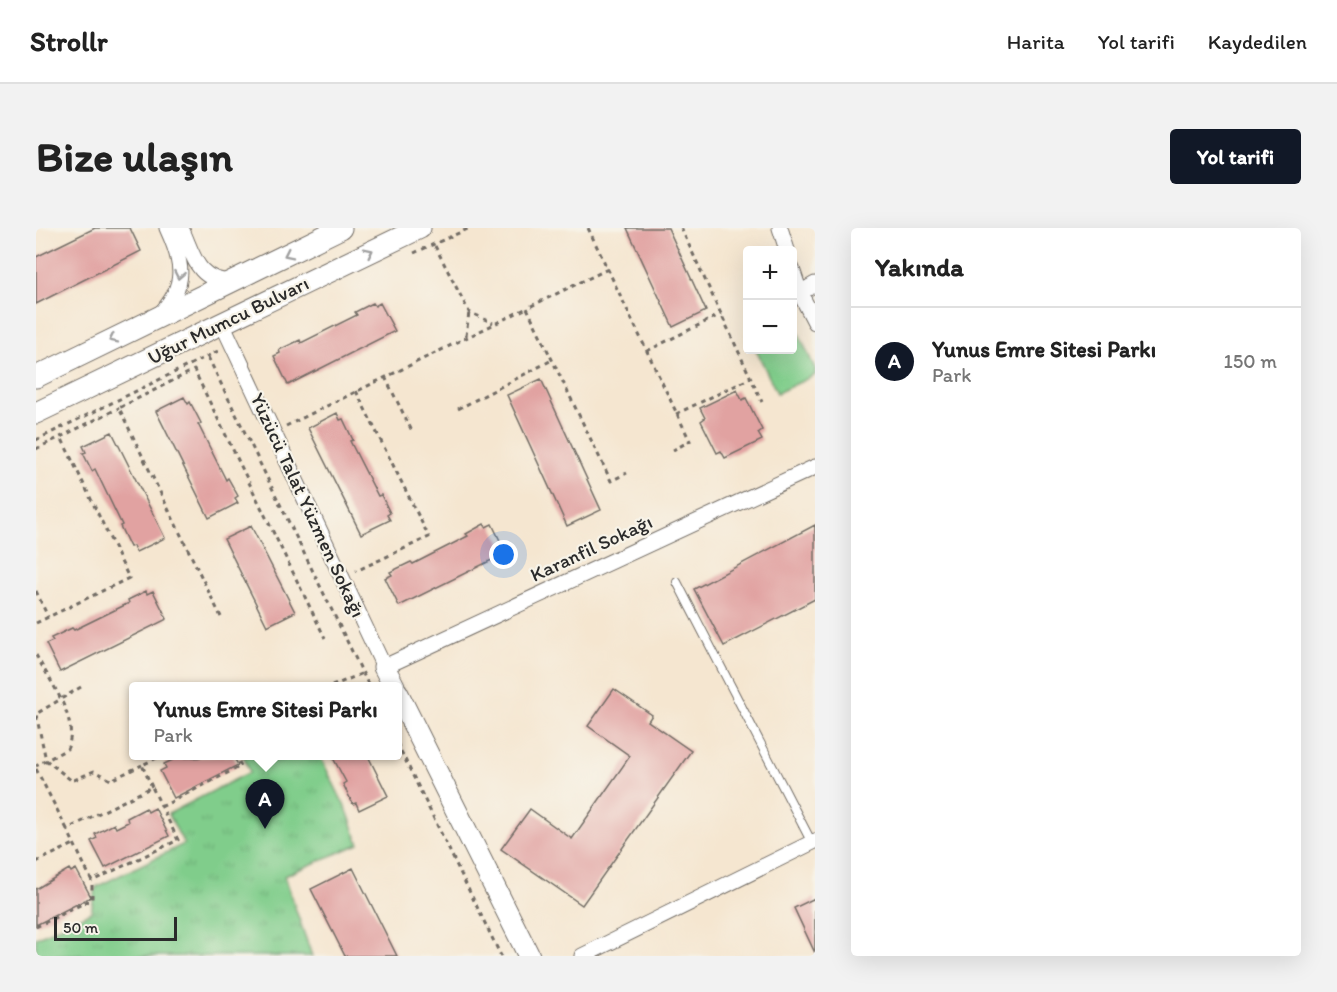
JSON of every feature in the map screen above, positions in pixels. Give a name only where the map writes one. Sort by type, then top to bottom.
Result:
[{"type":"main road","name":"Uğur Mumcu Bulvarı","points":[[36,377],[341,228]]},
{"type":"main road","name":"Uğur Mumcu Bulvarı","points":[[36,413],[222,323],[425,232]]},
{"type":"main road","points":[[208,293],[222,323]]},
{"type":"main road","name":"Yüzücü Talat Yüzmen Sokağı","points":[[384,668],[391,682]]},
{"type":"main road","points":[[402,702],[529,956]]},
{"type":"street","points":[[155,318],[170,302],[181,273],[179,255],[167,228]]},
{"type":"street","points":[[181,228],[201,271],[212,279],[231,282]]},
{"type":"street","points":[[780,228],[786,246]]},
{"type":"street","points":[[797,284],[815,322]]},
{"type":"street","points":[[800,293],[815,284]]},
{"type":"street","name":"Yüzücü Talat Yüzmen Sokağı","points":[[222,323],[384,668]]},
{"type":"street","name":"Karanfil Sokağı","points":[[384,668],[815,467]]},
{"type":"street","points":[[582,956],[814,842]]},
{"type":"lane","points":[[677,582],[814,842]]},
{"type":"path","points":[[588,228],[690,441],[673,450]]},
{"type":"path","points":[[681,228],[762,402]]},
{"type":"path","points":[[425,232],[469,312],[466,336]]},
{"type":"path","points":[[273,432],[466,336],[608,269]]},
{"type":"path","points":[[527,308],[611,481],[627,473]]},
{"type":"path","points":[[469,312],[493,323]]},
{"type":"path","points":[[647,351],[721,314]]},
{"type":"path","points":[[36,440],[208,357],[367,682]]},
{"type":"path","points":[[458,409],[552,360]]},
{"type":"path","points":[[36,449],[194,370],[325,638]]},
{"type":"path","points":[[385,377],[412,431]]},
{"type":"path","points":[[676,414],[751,378]]},
{"type":"path","points":[[342,578],[429,537],[356,391]]},
{"type":"path","points":[[119,408],[221,617]]},
{"type":"path","points":[[36,623],[129,578],[61,437]]},
{"type":"path","points":[[36,591],[48,617]]},
{"type":"path","points":[[36,655],[69,720],[70,742],[67,749],[36,767],[92,881],[92,899],[36,927]]},
{"type":"path","points":[[344,682],[384,668]]},
{"type":"path","points":[[81,687],[58,698],[36,714],[46,760],[72,781],[94,771],[111,780],[153,760]]},
{"type":"path","points":[[402,753],[501,956]]},
{"type":"path","points":[[162,807],[242,766],[238,760]]},
{"type":"path","points":[[92,881],[178,840],[142,765]]},
{"type":"path","points":[[67,829],[152,787]]},
{"type":"path","points":[[36,862],[74,844]]},
{"type":"green space","points":[[797,330],[815,369],[815,375],[777,393],[758,354],[797,354]]},
{"type":"green space","points":[[245,760],[322,760],[348,813],[359,844],[284,876],[312,956],[36,956],[36,938],[91,912],[96,887],[184,844],[168,814],[250,772]]},
{"type":"building","points":[[95,228],[130,228],[141,251],[36,304],[36,257]]},
{"type":"building","points":[[627,228],[668,228],[706,311],[673,327]]},
{"type":"building","points":[[373,303],[375,306],[380,303],[395,331],[288,385],[274,356],[280,353],[279,350],[300,340],[301,343],[357,315],[355,312]]},
{"type":"building","points":[[541,379],[601,510],[567,526],[507,395]]},
{"type":"building","points":[[737,390],[742,400],[746,398],[762,430],[758,433],[762,440],[725,458],[721,451],[717,453],[701,421],[705,418],[700,408]]},
{"type":"building","points":[[184,397],[188,404],[190,402],[201,423],[198,424],[226,480],[228,478],[238,496],[235,498],[238,503],[209,518],[156,411]]},
{"type":"building","points":[[337,413],[340,420],[343,419],[353,440],[350,441],[378,496],[381,495],[390,513],[387,515],[390,520],[361,534],[308,428]]},
{"type":"building","points":[[112,432],[165,538],[136,552],[133,546],[130,547],[95,469],[92,471],[83,453],[86,452],[83,446]]},
{"type":"building","points":[[484,524],[486,527],[492,524],[506,553],[399,606],[385,578],[392,575],[390,572],[411,562],[413,564],[468,536],[466,534]]},
{"type":"building","points":[[815,525],[815,599],[724,646],[694,589]]},
{"type":"building","points":[[251,526],[295,612],[267,626],[224,539]]},
{"type":"building","points":[[146,591],[147,594],[153,591],[167,619],[60,672],[46,644],[53,641],[51,638],[72,628],[74,630],[129,603],[128,600]]},
{"type":"building","points":[[614,689],[652,715],[648,721],[691,751],[582,905],[501,849],[530,809],[572,839],[630,756],[588,726]]},
{"type":"building","points":[[172,760],[235,760],[238,765],[174,798],[160,771],[166,768],[164,764]]},
{"type":"building","points":[[334,760],[370,760],[388,796],[359,810],[356,803],[353,804],[343,784],[346,782]]},
{"type":"building","points":[[146,808],[148,812],[155,808],[169,836],[105,868],[91,841],[97,838],[95,834],[114,824],[116,828],[128,822],[127,818]]},
{"type":"building","points":[[353,868],[397,956],[345,956],[311,889]]},
{"type":"building","points":[[69,869],[71,872],[76,869],[91,897],[36,925],[36,889]]},
{"type":"building","points":[[815,898],[815,953],[794,908]]},
{"type":"place","name":"Yunus Emre Sitesi Parkı","points":[[265,829]]}]
